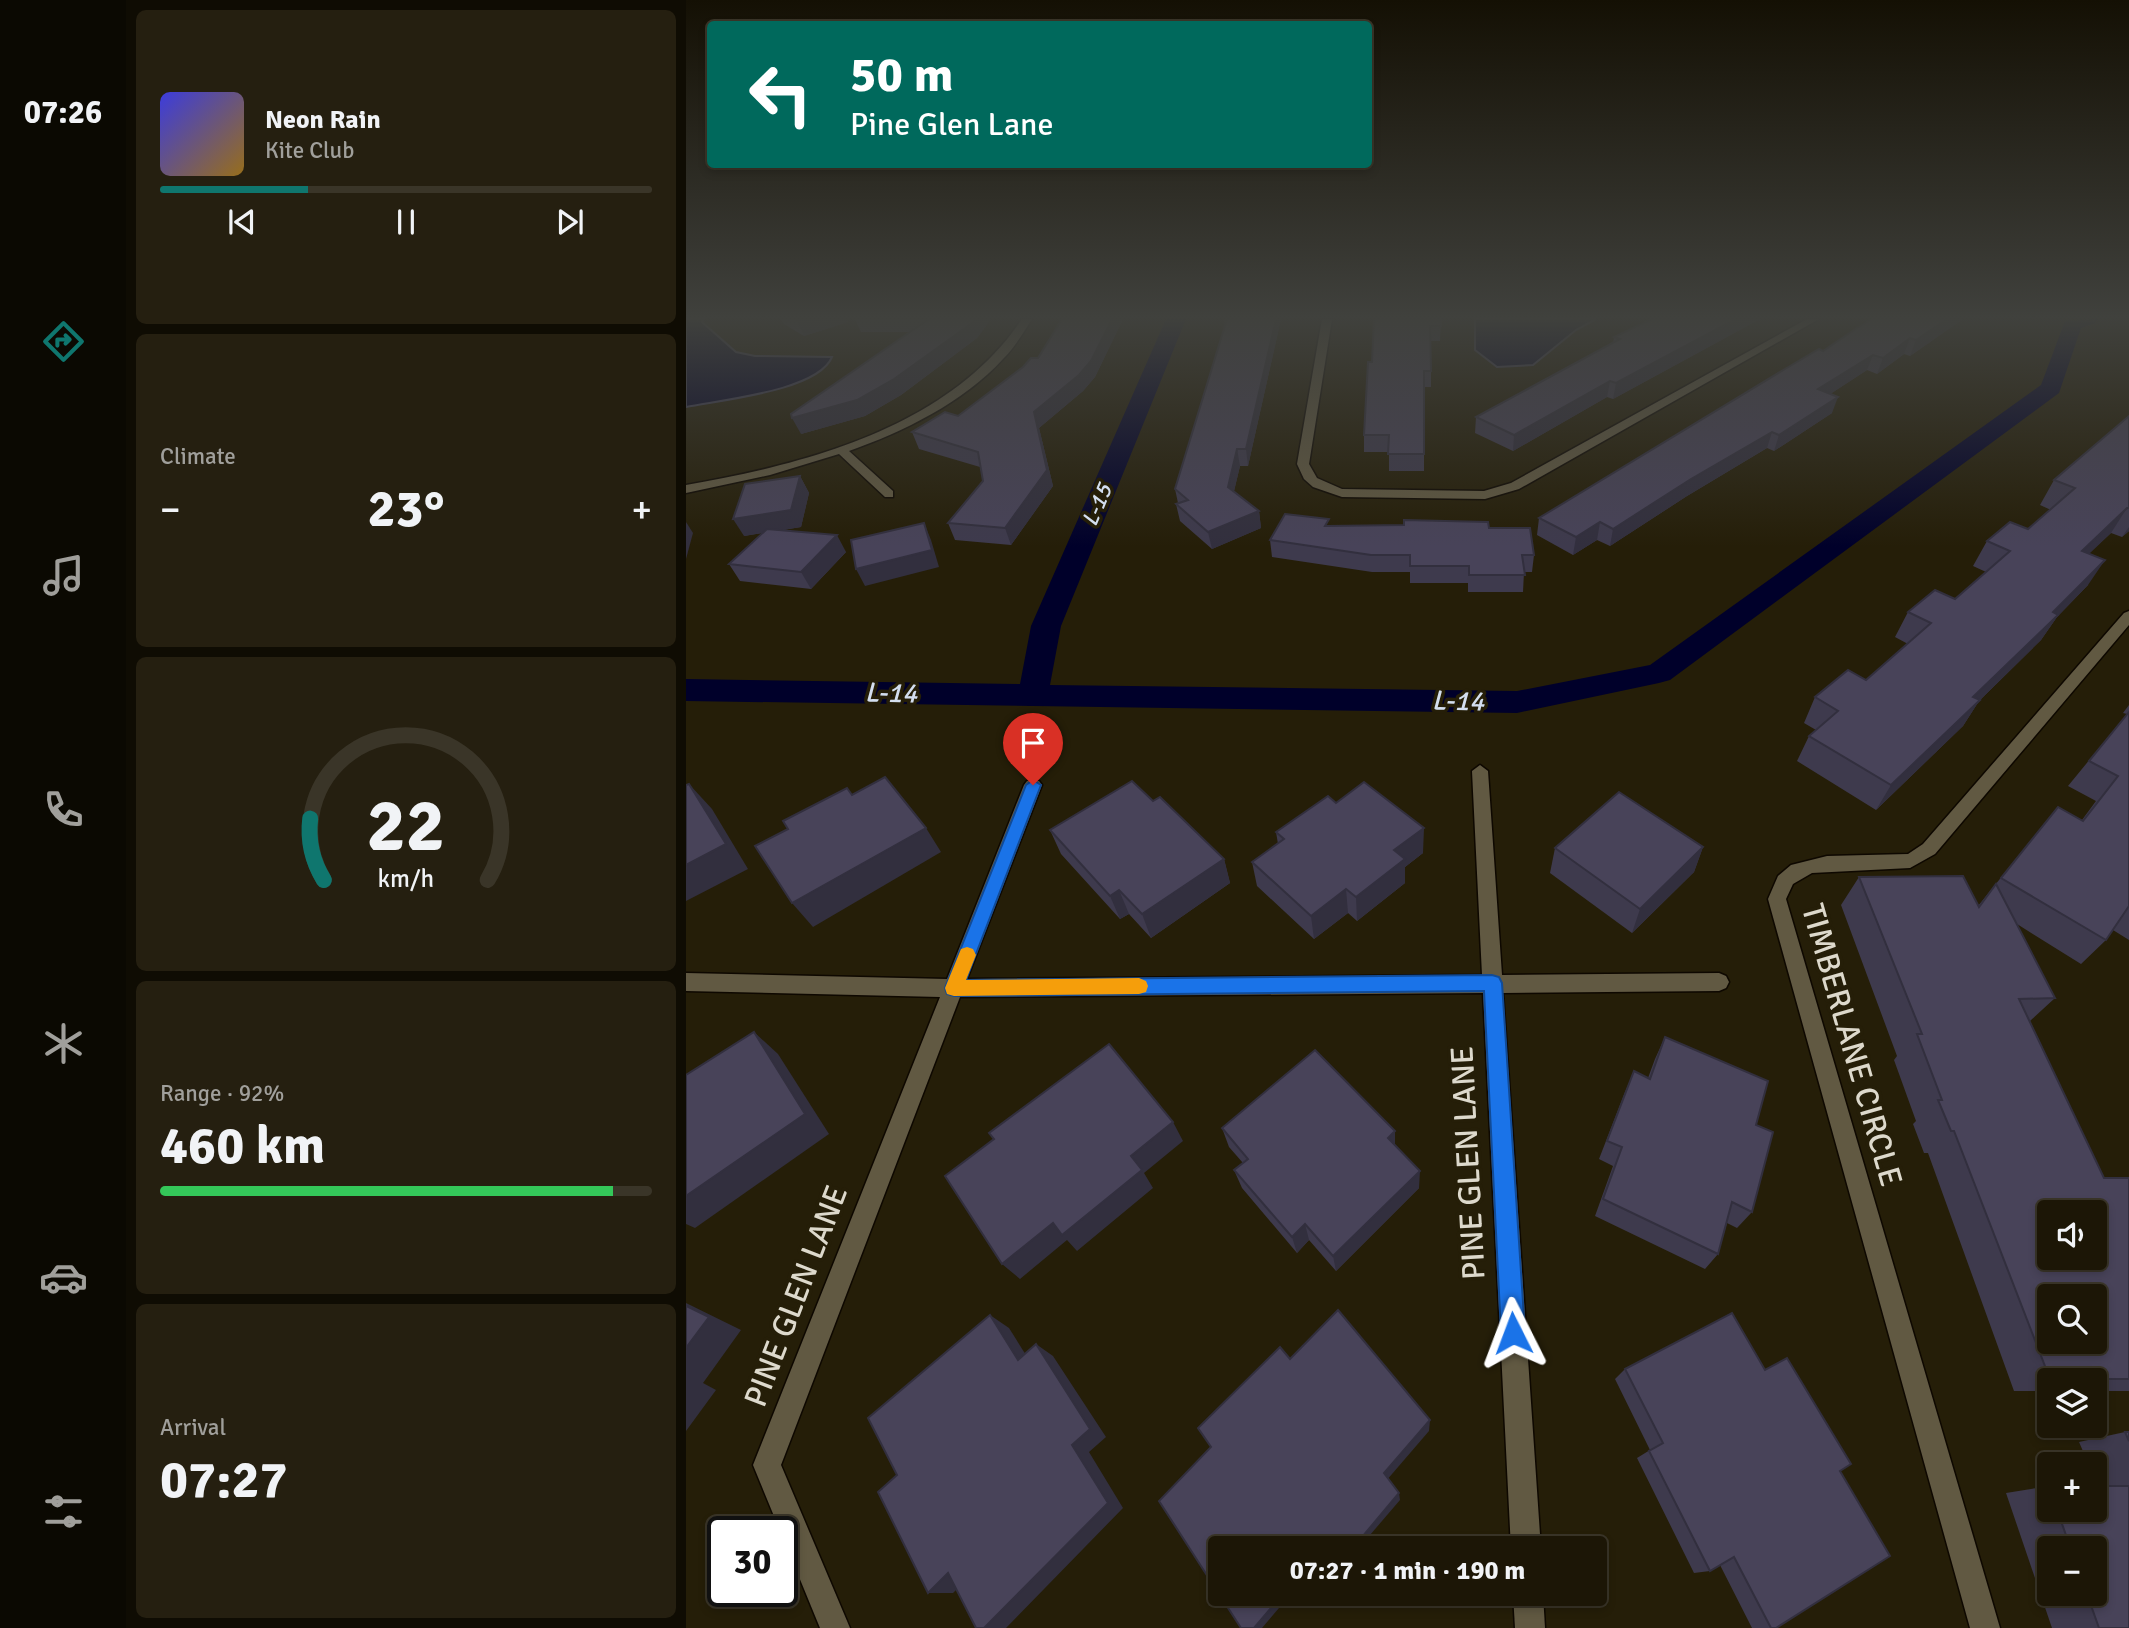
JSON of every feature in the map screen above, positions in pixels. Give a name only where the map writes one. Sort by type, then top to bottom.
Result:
[{"type":"street","points":[[686,489],[751,476],[840,449],[908,421],[950,395]]},
{"type":"street","points":[[1314,395],[1303,464],[1305,474],[1313,482],[1342,493],[1485,495],[1506,490],[1677,395]]},
{"type":"street","points":[[840,449],[889,494]]},
{"type":"street","name":"TIMBERLANE CIRCLE","points":[[1985,1628],[1777,899],[1785,880],[1803,868],[1827,864],[1902,862],[1913,860],[1929,849],[2129,616]]},
{"type":"street","name":"PINE GLEN LANE","points":[[1480,771],[1525,1536]]},
{"type":"street","name":"PINE GLEN LANE","points":[[835,1628],[767,1465],[1033,785]]},
{"type":"street","points":[[686,982],[954,988],[1719,982]]},
{"type":"street","points":[[1529,1606],[1530,1628]]},
{"type":"water","points":[[686,395],[752,395],[743,397],[686,407]]},
{"type":"building","points":[[819,395],[866,395],[857,400],[792,418],[791,414]]},
{"type":"building","points":[[986,395],[1055,395],[1034,412],[1047,470],[1005,528],[948,523],[983,481],[978,452],[912,432],[945,412],[958,416]]},
{"type":"building","points":[[1204,395],[1258,395],[1246,449],[1237,449],[1228,487],[1259,511],[1208,532],[1176,504],[1188,500],[1175,489]]},
{"type":"building","points":[[1366,395],[1424,395],[1424,454],[1388,454],[1389,435],[1364,435]]},
{"type":"building","points":[[1517,395],[1585,395],[1514,435],[1476,417]]},
{"type":"building","points":[[1743,395],[1838,397],[1779,435],[1772,432],[1691,479],[1613,529],[1600,522],[1576,537],[1539,518]]},
{"type":"building","points":[[2129,416],[2129,508],[2082,551],[2105,560],[2053,612],[2058,615],[1973,697],[1980,700],[1891,785],[1809,736],[1838,711],[1815,697],[1848,670],[1866,680],[1931,623],[1908,612],[1935,590],[1955,599],[2010,551],[1987,541],[2010,522],[2028,529],[2075,488],[2054,480]]},
{"type":"building","points":[[800,476],[791,510],[733,519],[745,484]]},
{"type":"building","points":[[1285,514],[1329,519],[1325,526],[1404,525],[1404,520],[1488,522],[1489,528],[1530,528],[1534,555],[1522,555],[1525,575],[1469,575],[1469,566],[1410,566],[1410,555],[1371,555],[1270,540]]},
{"type":"building","points":[[924,523],[932,550],[856,569],[851,540]]},
{"type":"building","points":[[767,529],[837,535],[801,572],[729,564]]},
{"type":"building","points":[[2129,712],[2129,906],[2106,940],[2001,878],[2058,807],[2083,821],[2118,776],[2089,761]]},
{"type":"building","points":[[885,777],[926,828],[792,903],[755,846],[788,829],[783,821],[847,788],[852,795]]},
{"type":"building","points":[[1132,781],[1153,801],[1160,797],[1224,859],[1142,914],[1119,890],[1110,896],[1050,830]]},
{"type":"building","points":[[1364,782],[1424,828],[1394,850],[1405,859],[1356,897],[1346,889],[1311,916],[1252,862],[1284,839],[1276,832],[1328,796],[1336,803]]},
{"type":"building","points":[[689,784],[726,844],[686,865],[686,785]]},
{"type":"building","points":[[1619,792],[1703,847],[1640,909],[1555,848]]},
{"type":"building","points":[[1963,876],[1979,907],[1996,884],[2055,998],[2019,999],[2104,1178],[2129,1178],[2129,1379],[2107,1379],[2107,1368],[2046,1368],[2040,1354],[2107,1354],[2107,1284],[2037,1284],[2037,1345],[1954,1131],[1951,1131],[1938,1100],[1942,1100],[1917,1034],[1922,1034],[1859,877]]},
{"type":"building","points":[[754,1032],[805,1114],[686,1196],[686,1075]]},
{"type":"building","points":[[1665,1037],[1768,1081],[1756,1125],[1773,1132],[1752,1212],[1732,1202],[1718,1254],[1603,1199],[1622,1147],[1607,1141],[1634,1071],[1650,1079]]},
{"type":"building","points":[[1109,1044],[1173,1122],[1131,1156],[1142,1170],[1062,1235],[1053,1223],[1002,1264],[945,1176],[994,1139],[989,1133]]},
{"type":"building","points":[[1315,1050],[1395,1131],[1388,1138],[1420,1171],[1333,1256],[1305,1224],[1292,1237],[1234,1170],[1248,1159],[1222,1128]]},
{"type":"building","points":[[686,1306],[709,1317],[686,1348]]},
{"type":"building","points":[[1338,1310],[1430,1420],[1384,1473],[1399,1493],[1363,1536],[1208,1536],[1208,1577],[1159,1501],[1211,1447],[1198,1428],[1280,1347],[1290,1359]]},
{"type":"building","points":[[1732,1313],[1765,1370],[1787,1358],[1851,1464],[1840,1471],[1890,1556],[1776,1628],[1771,1628],[1734,1557],[1710,1571],[1649,1451],[1663,1443],[1625,1369]]},
{"type":"building","points":[[990,1315],[1018,1360],[1036,1344],[1090,1429],[1072,1445],[1108,1503],[984,1628],[976,1628],[948,1573],[928,1593],[878,1492],[897,1475],[868,1418]]},
{"type":"building","points":[[2107,1486],[2129,1486],[2129,1628],[2099,1628],[2091,1606],[2107,1606],[2107,1536],[2066,1536],[2061,1522],[2107,1522]]},
{"type":"building","points":[[1227,1606],[1273,1606],[1254,1628],[1241,1628]]},
{"type":"waterway","name":"L-15","points":[[1033,695],[1046,626],[1144,395]]},
{"type":"waterway","name":"L-14","points":[[686,690],[1517,702],[1659,673],[2041,395]]},
{"type":"slow traffic","points":[[967,955],[954,988],[1139,986]]},
{"type":"route","points":[[1033,785],[954,988],[1492,983],[1513,1333]]}]
